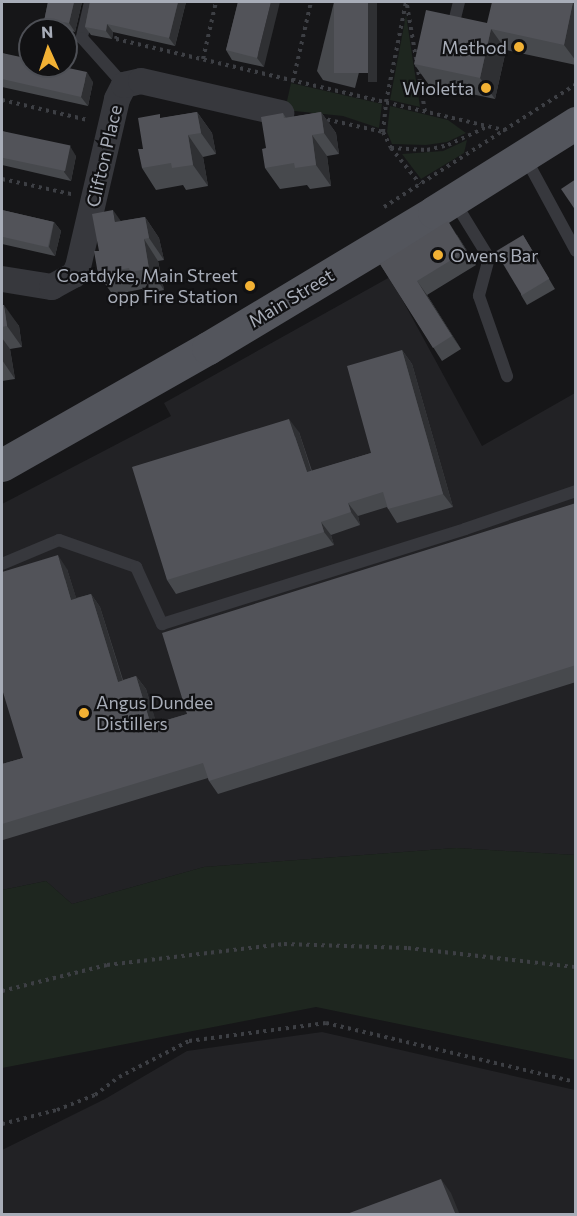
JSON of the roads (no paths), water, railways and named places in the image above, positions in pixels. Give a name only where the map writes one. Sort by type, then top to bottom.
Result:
[{"type":"main road","name":"Main Street","points":[[2,465],[198,354],[576,123]]},
{"type":"street","name":"Clifton Place","points":[[2,279],[44,288],[52,287],[68,280],[78,267],[119,91],[124,85],[141,81],[280,113]]},
{"type":"lane","points":[[90,2],[82,39],[124,85]]},
{"type":"lane","points":[[453,26],[459,2]]},
{"type":"lane","points":[[524,156],[576,251]]},
{"type":"lane","points":[[453,200],[489,258],[479,296],[507,376]]},
{"type":"lane","points":[[2,564],[59,540],[136,567],[162,624],[465,529],[576,491]]},
{"type":"place","name":"Method","points":[[519,47]]},
{"type":"place","name":"Wioletta","points":[[486,88]]},
{"type":"place","name":"Owens Bar","points":[[438,255]]},
{"type":"place","name":"Coatdyke, Main Street opp Fire Station","points":[[250,286]]},
{"type":"place","name":"Angus Dundee Distillers","points":[[84,713]]}]
